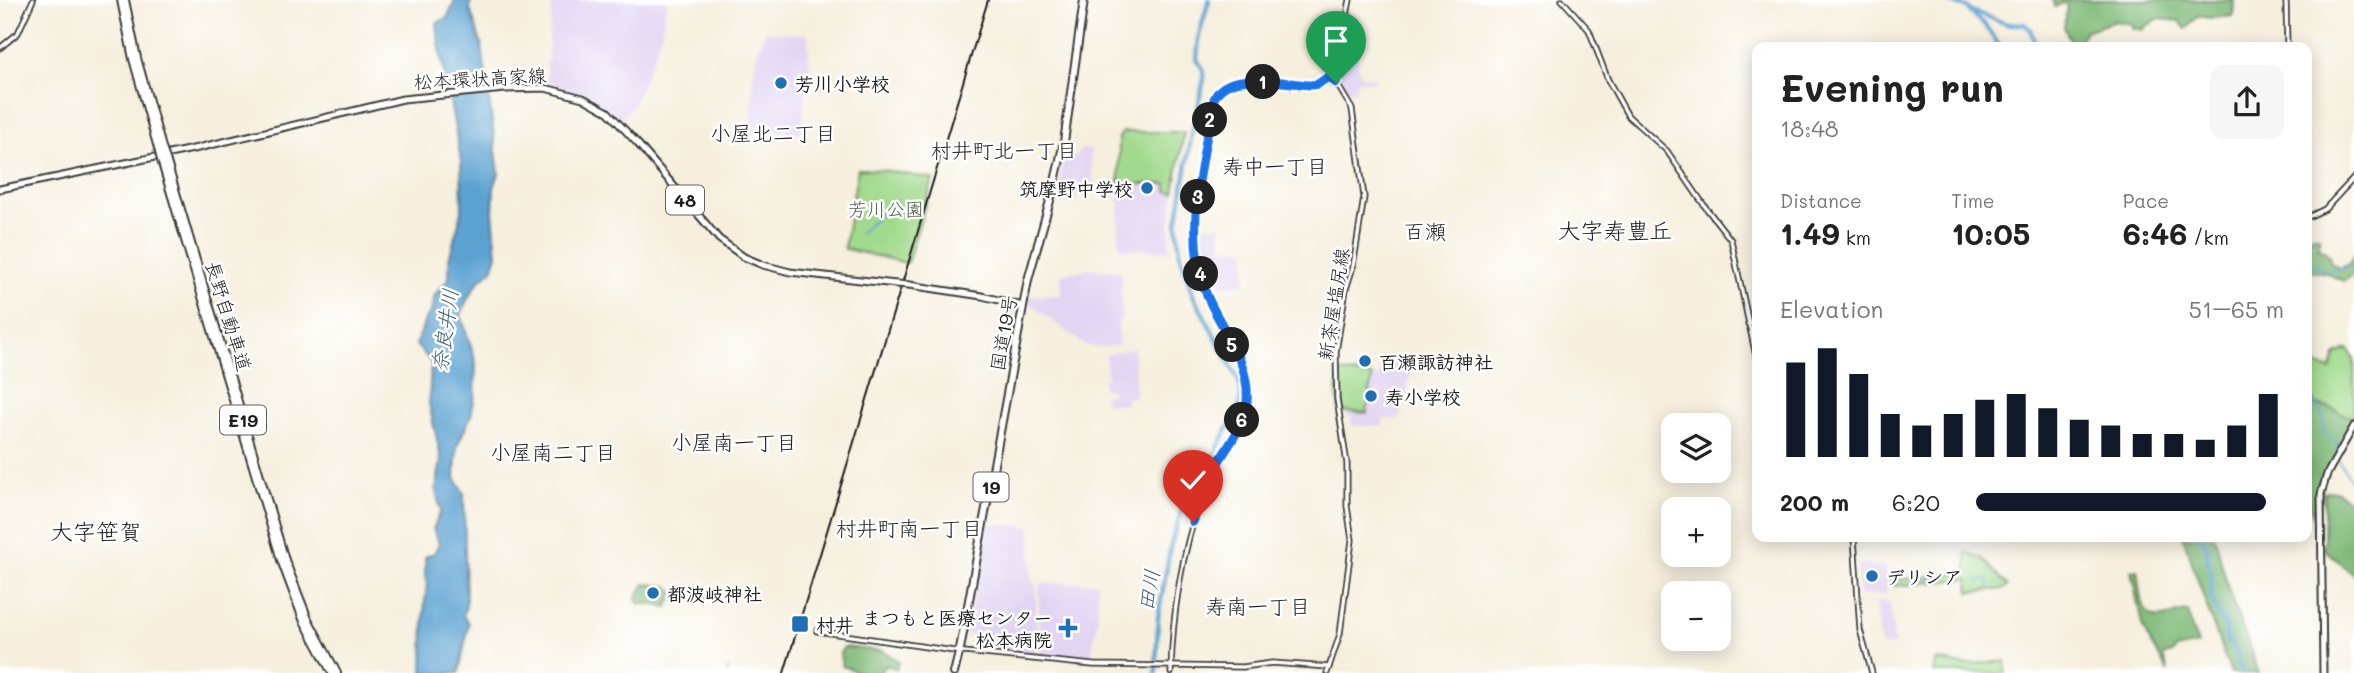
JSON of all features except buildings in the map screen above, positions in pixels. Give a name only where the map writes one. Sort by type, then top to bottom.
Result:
[{"type":"highway","name":"長野自動車道","points":[[123,0],[136,70],[281,560],[303,619],[332,673]]},
{"type":"highway","name":"国道19号","points":[[954,673],[1023,306],[1061,159],[1084,0]]},
{"type":"highway","name":"長野自動車道","points":[[163,160],[285,560],[308,619],[337,673]]},
{"type":"main road","points":[[0,48],[18,33],[33,0]]},
{"type":"main road","points":[[1171,673],[1169,667],[1176,611],[1193,522],[1210,476],[1242,421],[1247,400],[1244,371],[1204,286],[1196,248],[1196,207],[1214,99],[1224,86],[1237,81],[1311,85],[1328,77],[1336,61],[1350,0]]},
{"type":"main road","points":[[1562,0],[1589,30],[1608,80],[1628,116],[1667,150],[1731,240],[1752,340]]},
{"type":"main road","points":[[2286,0],[2287,42]]},
{"type":"main road","name":"新茶屋塩尻線","points":[[1327,673],[1340,634],[1352,541],[1347,506],[1347,464],[1337,399],[1336,352],[1346,289],[1353,267],[1364,191],[1352,109],[1337,84],[1328,77]]},
{"type":"main road","name":"松本環状高家線","points":[[0,189],[198,148],[403,99],[494,90],[553,89],[598,105],[620,124],[719,239],[753,261],[801,274],[909,285],[982,296],[1023,306]]},
{"type":"main road","points":[[2312,215],[2325,209],[2354,178]]},
{"type":"main road","points":[[1748,324],[1752,322]]},
{"type":"main road","points":[[2323,673],[2321,494],[2328,474],[2354,426]]},
{"type":"main road","points":[[1854,542],[1860,630],[1872,673]]},
{"type":"main road","points":[[817,631],[960,651],[1093,665],[1243,667],[1272,663],[1329,667]]},
{"type":"shaded area","points":[[552,0],[667,0],[661,35],[652,61],[632,107],[622,118],[585,95],[546,83]]},
{"type":"shaded area","name":"芳川小学校","points":[[766,31],[808,35],[810,74],[802,132],[765,132],[754,137],[751,130],[757,49]]},
{"type":"shaded area","points":[[1345,38],[1355,41],[1360,75],[1376,79],[1374,82],[1357,80],[1356,89],[1344,92],[1339,85],[1338,65]]},
{"type":"shaded area","name":"筑摩野中学校","points":[[1123,132],[1184,132],[1170,224],[1170,251],[1122,249],[1119,246],[1119,137]]},
{"type":"shaded area","points":[[1080,149],[1091,149],[1093,191],[1078,194],[1076,201],[1054,201],[1065,156],[1078,156]]},
{"type":"shaded area","points":[[1206,225],[1221,225],[1222,248],[1246,248],[1246,283],[1222,285],[1204,259],[1202,235]]},
{"type":"shaded area","points":[[1089,269],[1121,271],[1122,318],[1118,321],[1119,345],[1097,348],[1084,345],[1028,302],[1029,296],[1061,295],[1061,274]]},
{"type":"shaded area","points":[[1134,348],[1135,397],[1126,397],[1126,404],[1104,403],[1104,395],[1111,394],[1111,389],[1103,389],[1103,381],[1107,377],[1106,355]]},
{"type":"shaded area","name":"寿小学校","points":[[1386,360],[1411,371],[1401,416],[1397,419],[1383,419],[1382,426],[1352,426],[1351,417],[1348,417],[1346,411],[1339,411],[1337,373],[1377,377],[1383,371]]},
{"type":"shaded area","points":[[987,523],[1031,527],[1032,582],[1036,584],[1037,656],[1004,651],[982,635],[966,634]]},
{"type":"shaded area","points":[[1857,565],[1886,565],[1887,594],[1859,595]]},
{"type":"shaded area","name":"まつもと医療センター 松本病院","points":[[1098,582],[1098,618],[1090,662],[1039,657],[1039,584]]},
{"type":"shaded area","points":[[1876,601],[1890,602],[1895,645],[1881,646]]},
{"type":"green space","points":[[2052,0],[2234,0],[2233,16],[2197,16],[2186,29],[2179,21],[2160,19],[2143,30],[2132,28],[2132,24],[2115,21],[2085,31],[2079,42],[2071,42],[2064,27],[2067,5],[2063,3],[2055,7]]},
{"type":"green space","points":[[1123,132],[1184,132],[1174,192],[1167,191],[1167,184],[1119,184],[1119,137]]},
{"type":"green space","name":"芳川公園","points":[[858,169],[883,170],[933,179],[907,263],[845,249]]},
{"type":"green space","points":[[2312,235],[2319,236],[2319,247],[2329,255],[2331,263],[2340,268],[2349,264],[2354,254],[2354,274],[2343,281],[2327,273],[2312,271]]},
{"type":"green space","points":[[2347,349],[2354,357],[2354,418],[2317,405],[2312,398],[2313,368],[2316,364],[2330,370],[2336,354]]},
{"type":"green space","points":[[1339,372],[1372,376],[1367,413],[1339,411]]},
{"type":"green space","points":[[2312,405],[2330,408],[2354,418],[2354,423],[2324,478],[2319,507],[2315,508],[2312,514]]},
{"type":"green space","points":[[2337,491],[2349,501],[2354,500],[2354,575],[2324,549],[2324,492]]},
{"type":"green space","points":[[2185,542],[2216,542],[2228,588],[2259,673],[2231,673]]},
{"type":"green space","points":[[1966,552],[1982,558],[2008,586],[2004,589],[1970,592],[1968,579],[1894,586],[1894,580],[1967,572]]},
{"type":"green space","points":[[2131,570],[2137,570],[2142,601],[2148,614],[2161,617],[2188,611],[2198,644],[2163,655],[2168,672],[2143,629]]},
{"type":"green space","points":[[645,584],[668,586],[672,591],[708,595],[706,601],[671,599],[668,607],[638,603],[636,598]]},
{"type":"green space","points":[[844,647],[884,651],[899,662],[896,669],[888,665],[881,673],[862,673],[842,666],[840,653]]},
{"type":"green space","points":[[1937,660],[1963,665],[2005,661],[2006,673],[1933,673]]},
{"type":"water","name":"奈良井川","points":[[455,0],[471,0],[470,9],[482,46],[499,173],[494,188],[493,212],[497,255],[492,270],[479,281],[461,315],[476,363],[475,395],[471,416],[457,446],[455,478],[464,493],[466,606],[463,616],[469,623],[459,673],[423,673],[427,583],[425,557],[434,553],[439,544],[433,529],[441,511],[436,491],[441,458],[429,404],[431,362],[416,345],[426,317],[431,312],[434,296],[449,278],[449,259],[462,211],[461,160],[437,23],[447,18]]},
{"type":"waterway","name":"田川","points":[[1156,673],[1158,617],[1171,544],[1181,512],[1203,478],[1240,404],[1241,392],[1238,379],[1193,295],[1180,253],[1177,224],[1204,79],[1203,69],[1197,60],[1199,35],[1209,0]]},
{"type":"waterway","points":[[1941,0],[1967,7],[1997,42]]},
{"type":"waterway","points":[[1969,10],[2007,24],[2024,24],[2030,29],[2034,42]]},
{"type":"waterway","points":[[860,233],[896,200]]},
{"type":"waterway","points":[[2312,264],[2329,270],[2354,265]]},
{"type":"waterway","points":[[2312,400],[2323,414],[2323,431],[2338,444],[2336,452]]},
{"type":"waterway","points":[[2338,460],[2354,485]]},
{"type":"waterway","points":[[2203,542],[2212,571],[2211,596],[2225,624],[2227,640],[2237,651],[2238,664],[2243,673]]},
{"type":"waterway","points":[[1930,578],[1941,577]]},
{"type":"waterway","points":[[1976,580],[1980,583],[1987,578],[1990,588]]},
{"type":"waterway","points":[[1923,581],[1930,580]]},
{"type":"waterway","points":[[726,673],[729,669]]},
{"type":"railway","points":[[784,673],[988,0]]},
{"type":"place","name":"芳川小学校","points":[[781,83]]},
{"type":"place","name":"筑摩野中学校","points":[[1147,188]]},
{"type":"place","name":"百瀬諏訪神社","points":[[1365,361]]},
{"type":"place","name":"寿小学校","points":[[1371,396]]},
{"type":"place","name":"デリシア","points":[[1872,576]]},
{"type":"place","name":"都波岐神社","points":[[653,593]]},
{"type":"place","name":"村井","points":[[800,624]]},
{"type":"place","name":"まつもと医療センター 松本病院","points":[[1068,628]]},
{"type":"district","name":"小屋北二丁目","points":[[773,132]]},
{"type":"district","name":"村井町北一丁目","points":[[1004,149]]},
{"type":"district","name":"寿中一丁目","points":[[1275,165]]},
{"type":"district","name":"百瀬","points":[[1425,230]]},
{"type":"district","name":"大字寿豊丘","points":[[1615,230]]},
{"type":"district","name":"小屋南一丁目","points":[[734,441]]},
{"type":"district","name":"小屋南二丁目","points":[[553,451]]},
{"type":"district","name":"村井町南一丁目","points":[[909,527]]},
{"type":"district","name":"大字笹賀","points":[[96,531]]},
{"type":"district","name":"寿南一丁目","points":[[1258,605]]},
{"type":"route","points":[[1193,522],[1210,476],[1242,421],[1247,400],[1244,371],[1204,286],[1196,248],[1196,207],[1214,99],[1224,86],[1237,81],[1311,85],[1328,77],[1336,83]]}]
